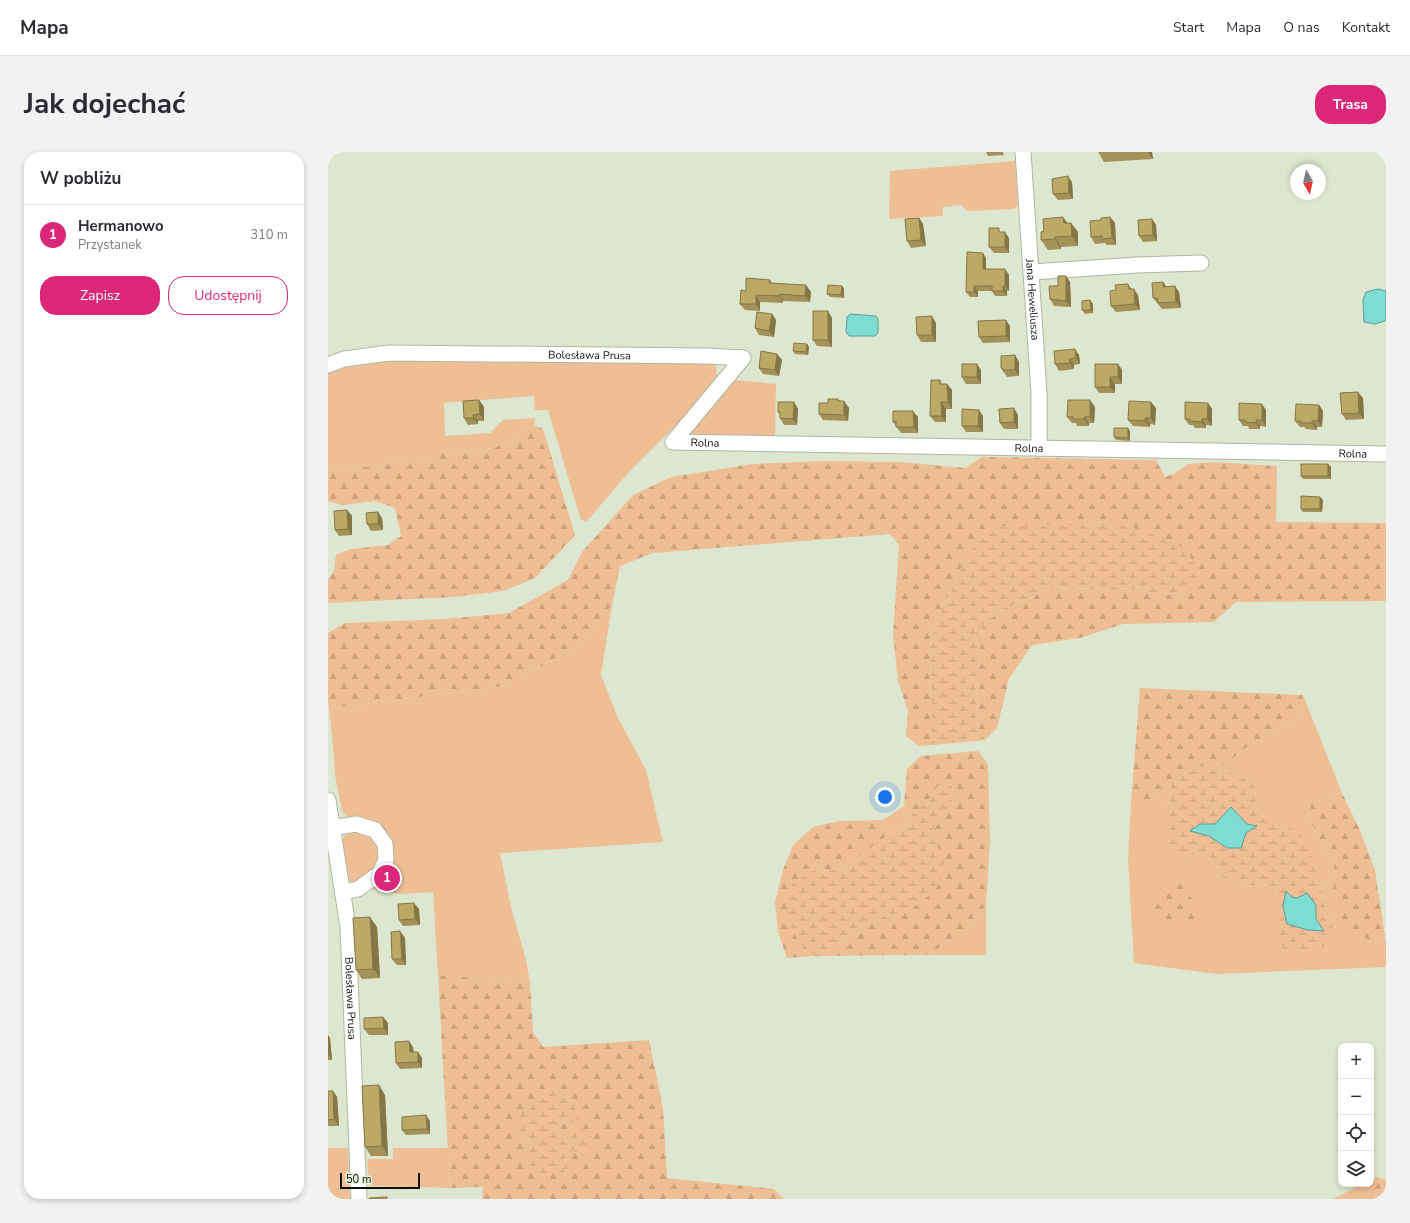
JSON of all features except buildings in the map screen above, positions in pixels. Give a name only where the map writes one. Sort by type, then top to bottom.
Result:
[{"type":"street","name":"Jana Heweliusza","points":[[1023,152],[1039,393],[1039,448]]},
{"type":"street","points":[[1032,272],[1137,265],[1201,263]]},
{"type":"street","name":"Bolesława Prusa","points":[[328,365],[344,358],[413,352],[708,356],[743,358],[672,442]]},
{"type":"street","name":"Rolna","points":[[672,442],[1386,454]]},
{"type":"street","name":"Bolesława Prusa","points":[[328,800],[348,927],[359,1199]]},
{"type":"street","points":[[332,828],[356,824],[375,830],[385,844],[386,860],[380,873],[358,889],[343,892]]},
{"type":"green space","points":[[1015,161],[1018,205],[1014,209],[968,211],[961,205],[943,207],[943,216],[889,219],[890,171]]},
{"type":"green space","points":[[709,359],[716,366],[718,383],[629,472],[587,521],[581,520],[548,410],[535,410],[534,396],[444,403],[445,436],[490,433],[503,420],[535,418],[534,425],[514,438],[492,448],[476,451],[445,449],[438,457],[328,472],[328,372],[363,360]]},
{"type":"green space","points":[[734,380],[776,384],[775,437],[684,435]]},
{"type":"green space","points":[[534,425],[543,429],[575,535],[535,578],[503,591],[454,597],[328,603],[328,580],[334,571],[336,555],[351,549],[388,545],[401,536],[395,508],[375,501],[342,505],[328,501],[328,472],[438,457],[445,449],[468,451],[484,450],[506,442]]},
{"type":"green space","points":[[982,457],[1156,460],[1165,477],[1176,473],[1188,464],[1213,462],[1277,466],[1276,522],[1386,523],[1386,601],[1236,602],[1214,622],[1123,624],[1080,638],[1032,645],[1009,679],[997,728],[985,740],[976,724],[977,675],[982,628],[1001,610],[1050,589],[1121,588],[1155,593],[1186,594],[1110,521],[1077,525],[961,568],[937,621],[929,647],[932,698],[932,745],[919,746],[906,736],[908,711],[898,681],[893,635],[899,545],[890,534],[653,553],[620,566],[612,605],[581,644],[505,686],[332,708],[328,701],[328,633],[345,623],[445,619],[509,613],[568,580],[582,552],[633,495],[671,477],[752,464],[824,461],[900,462],[965,468]]},
{"type":"green space","points":[[1110,521],[1148,532],[1185,548],[1202,577],[1186,594],[1155,593],[1121,588],[1050,589],[1001,610],[982,628],[977,675],[976,724],[985,740],[932,745],[932,698],[929,647],[937,621],[961,568],[976,544],[994,526],[1077,525]]},
{"type":"green space","points":[[612,605],[601,675],[618,718],[646,770],[663,842],[500,853],[511,907],[526,960],[530,982],[438,975],[433,892],[400,894],[373,889],[372,885],[384,884],[393,875],[390,865],[386,834],[376,821],[363,818],[348,818],[342,811],[335,775],[328,701],[333,708],[505,686],[581,644]]},
{"type":"green space","points":[[1140,688],[1303,695],[1298,717],[1245,748],[1218,770],[1198,765],[1172,784],[1152,802],[1131,802]]},
{"type":"green space","points":[[1303,695],[1342,793],[1311,803],[1309,819],[1334,865],[1333,896],[1370,942],[1385,936],[1386,967],[1216,974],[1134,963],[1128,859],[1131,802],[1152,802],[1172,784],[1166,812],[1185,859],[1200,852],[1210,859],[1225,879],[1245,886],[1268,884],[1278,893],[1278,911],[1333,924],[1324,904],[1320,879],[1287,825],[1267,823],[1258,811],[1254,783],[1232,773],[1218,770],[1245,748],[1298,717]]},
{"type":"green space","points":[[978,751],[988,764],[990,842],[986,905],[961,933],[927,955],[816,956],[787,958],[778,932],[775,902],[783,870],[793,845],[813,827],[839,821],[883,820],[886,828],[894,833],[840,870],[812,871],[836,946],[851,932],[880,919],[938,846],[929,833],[953,809],[952,785],[940,783],[930,798],[913,814],[904,806],[907,769],[921,756]]},
{"type":"green space","points":[[1198,765],[1232,773],[1254,783],[1258,811],[1267,822],[1287,825],[1306,840],[1320,879],[1324,904],[1333,924],[1328,945],[1302,954],[1284,949],[1277,940],[1278,893],[1268,884],[1245,886],[1225,879],[1210,859],[1200,852],[1185,859],[1174,856],[1168,838],[1166,812],[1172,784]],"holes":[[[1231,807],[1247,824],[1227,848],[1209,836],[1190,831],[1200,824],[1215,824]],[[1286,891],[1292,897],[1316,905],[1316,919],[1324,931],[1308,930],[1287,924]]]},
{"type":"green space","points":[[940,783],[952,784],[953,809],[929,833],[938,846],[946,868],[935,891],[913,908],[880,919],[851,932],[836,946],[816,956],[799,943],[787,918],[792,884],[812,871],[840,870],[885,837],[904,828],[913,814],[930,798]]},
{"type":"green space","points":[[1342,793],[1359,828],[1375,870],[1385,936],[1370,942],[1343,920],[1333,896],[1334,865],[1309,819],[1311,803]]},
{"type":"green space","points":[[904,806],[913,814],[904,828],[894,833],[886,828],[883,820]]},
{"type":"green space","points":[[359,831],[370,835],[379,844],[380,856],[377,865],[358,881],[353,882],[347,880],[341,846],[345,835],[351,832]]},
{"type":"green space","points":[[1163,884],[1184,884],[1197,909],[1193,922],[1180,923],[1156,917],[1151,901]]},
{"type":"green space","points":[[986,905],[986,955],[927,955],[961,933]]},
{"type":"green space","points":[[438,975],[530,982],[533,1032],[543,1047],[649,1040],[663,1108],[667,1178],[774,1189],[784,1199],[482,1199],[483,1187],[450,1188]],"holes":[[[549,1091],[563,1091],[574,1103],[573,1122],[562,1124],[558,1134],[566,1137],[576,1136],[579,1130],[581,1156],[573,1151],[565,1155],[566,1164],[527,1155],[531,1145],[528,1137],[519,1136],[516,1125]]]},
{"type":"green space","points":[[549,1091],[563,1091],[574,1103],[578,1117],[573,1122],[562,1124],[558,1134],[566,1137],[575,1136],[579,1130],[586,1130],[594,1140],[587,1155],[581,1156],[573,1151],[566,1155],[564,1172],[549,1174],[541,1173],[528,1166],[527,1155],[531,1144],[528,1137],[519,1136],[516,1125],[520,1114]]},
{"type":"green space","points":[[328,1148],[348,1148],[350,1199],[328,1199]]},
{"type":"green space","points":[[393,1148],[448,1148],[450,1188],[369,1186],[367,1159],[393,1159]]},
{"type":"green space","points":[[1376,1177],[1386,1180],[1386,1199],[1375,1199],[1370,1187],[1374,1187],[1374,1179]]},
{"type":"green space","points":[[1356,1187],[1371,1187],[1375,1199],[1333,1199]]},
{"type":"water","points":[[1378,289],[1386,291],[1386,319],[1385,321],[1375,324],[1364,322],[1363,300],[1366,292]]},
{"type":"water","points":[[850,314],[876,316],[878,319],[878,333],[875,336],[849,336],[846,332],[847,317]]},
{"type":"water","points":[[1231,807],[1247,824],[1257,826],[1246,833],[1241,848],[1227,848],[1209,836],[1190,831],[1200,824],[1215,824]]},
{"type":"water","points":[[1286,891],[1292,897],[1297,898],[1307,893],[1316,905],[1316,919],[1324,931],[1308,930],[1287,924],[1283,906]]},
{"type":"place","name":"Hermanowo","points":[[387,878]]}]
